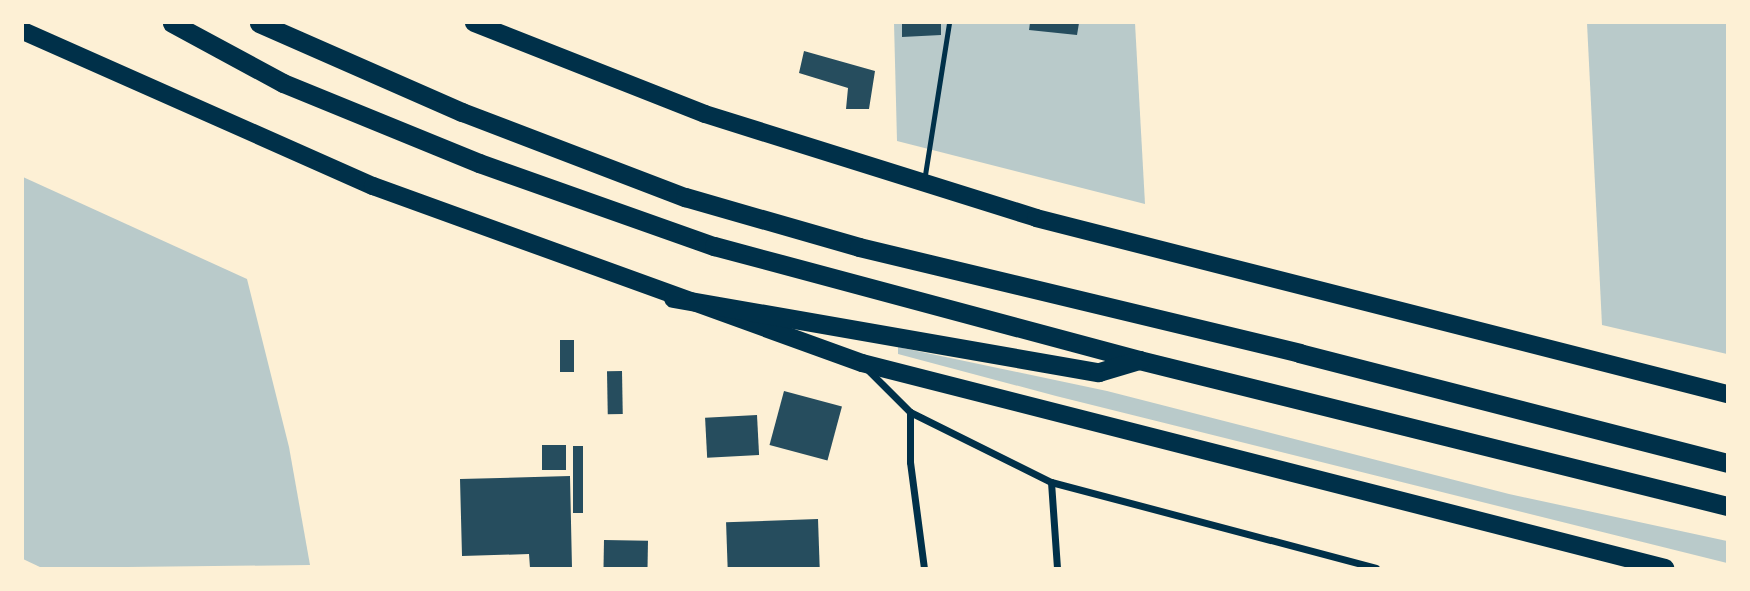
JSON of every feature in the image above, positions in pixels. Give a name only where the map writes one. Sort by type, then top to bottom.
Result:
[{"type":"highway","points":[[172,23],[283,83],[596,206],[714,246],[1139,360],[1727,506]]},
{"type":"highway","points":[[259,23],[462,112],[685,197],[859,247],[1299,353],[1727,463]]},
{"type":"highway","points":[[673,298],[1099,372],[1139,360]]},
{"type":"main road","points":[[474,23],[705,114],[923,184],[1076,229],[1727,394]]},
{"type":"main road","points":[[23,32],[373,186],[673,298],[862,363],[1665,568]]},
{"type":"street","points":[[862,363],[910,412],[1051,482],[1376,568]]},
{"type":"street","points":[[910,412],[910,462],[924,568]]},
{"type":"street","points":[[1051,482],[1056,568]]},
{"type":"lane","points":[[923,184],[949,23]]},
{"type":"shaded area","points":[[894,23],[1135,23],[1145,204],[897,141]]},
{"type":"shaded area","points":[[1587,23],[1727,23],[1727,354],[1602,325]]},
{"type":"shaded area","points":[[23,177],[247,279],[289,447],[310,565],[42,568],[23,559]]},
{"type":"shaded area","points":[[898,347],[1107,391],[1509,494],[1727,541],[1727,563],[1056,396],[898,354]]},
{"type":"building","points":[[902,23],[941,23],[941,35],[902,37]]},
{"type":"building","points":[[1030,23],[1079,23],[1077,35],[1029,30]]},
{"type":"building","points":[[804,51],[875,71],[869,109],[846,109],[848,88],[799,73]]},
{"type":"building","points":[[560,340],[574,340],[574,372],[560,372]]},
{"type":"building","points":[[607,371],[622,371],[623,414],[608,414]]},
{"type":"building","points":[[784,391],[842,407],[827,461],[770,445]]},
{"type":"building","points":[[757,415],[759,455],[707,458],[705,418]]},
{"type":"building","points":[[542,445],[566,445],[566,470],[542,470]]},
{"type":"building","points":[[573,446],[583,446],[583,513],[573,513]]},
{"type":"building","points":[[570,476],[572,568],[530,568],[529,554],[462,556],[460,479]]},
{"type":"building","points":[[818,519],[820,568],[728,568],[726,522]]},
{"type":"building","points":[[604,540],[648,541],[648,568],[604,568]]}]
